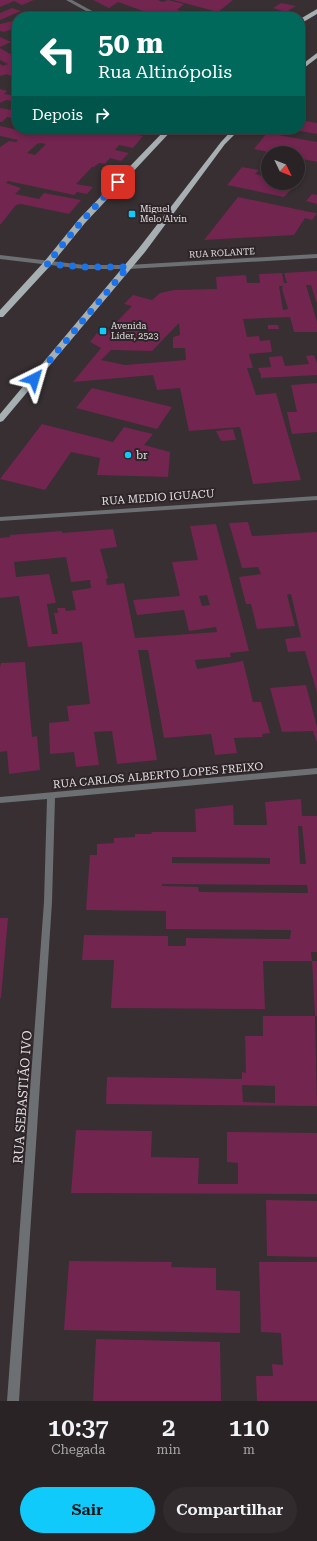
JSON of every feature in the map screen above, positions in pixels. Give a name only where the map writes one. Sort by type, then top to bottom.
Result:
[{"type":"main road","points":[[305,19],[317,11]]},
{"type":"main road","points":[[305,64],[317,55]]},
{"type":"main road","points":[[0,315],[47,264],[82,221],[165,134]]},
{"type":"main road","points":[[0,419],[128,267],[223,143],[232,134]]},
{"type":"street","points":[[68,0],[91,12]]},
{"type":"street","name":"RUA ROLANTE","points":[[0,257],[47,264],[84,267],[128,267],[317,256]]},
{"type":"street","name":"RUA MEDIO IGUACU","points":[[0,519],[317,498]]},
{"type":"street","name":"RUA CARLOS ALBERTO LOPES FREIXO","points":[[0,800],[317,771]]},
{"type":"street","name":"RUA SEBASTIÃO IVO","points":[[13,1401],[48,902],[52,795]]},
{"type":"building","points":[[0,0],[34,0],[22,5],[14,1],[0,7]]},
{"type":"building","points":[[93,0],[158,0],[162,2],[168,0],[184,4],[177,10],[185,12],[146,12],[118,2],[109,8]]},
{"type":"building","points":[[173,0],[233,0],[218,12]]},
{"type":"building","points":[[281,3],[296,6],[286,12],[273,8]]},
{"type":"building","points":[[12,8],[21,11],[12,12],[12,15],[0,20],[0,13]]},
{"type":"building","points":[[12,21],[12,29],[3,32],[0,31],[0,24]]},
{"type":"building","points":[[0,37],[11,42],[0,47]]},
{"type":"building","points":[[0,48],[10,54],[12,53],[12,76],[7,74],[0,76],[0,64],[3,66],[8,64],[0,60]]},
{"type":"building","points":[[0,89],[7,91],[4,94],[12,95],[12,101],[6,100],[0,103]]},
{"type":"building","points":[[0,108],[12,110],[12,118],[7,117],[0,122]]},
{"type":"building","points":[[305,121],[317,123],[317,134],[305,132]]},
{"type":"building","points":[[0,126],[12,129],[12,134],[133,134],[143,136],[133,148],[119,145],[115,150],[129,153],[121,161],[110,158],[105,164],[99,163],[92,167],[76,184],[93,187],[87,194],[77,192],[74,195],[8,181],[6,183],[21,188],[15,194],[39,199],[44,193],[81,200],[69,214],[21,204],[16,205],[0,225],[0,147],[9,141],[16,142],[18,140],[0,136]],"holes":[[[37,144],[46,144],[35,155],[27,153]]]},
{"type":"building","points":[[266,134],[317,142],[317,162],[305,159],[305,146],[261,146],[261,150],[254,149]]},
{"type":"building","points":[[242,167],[259,170],[255,174],[261,175],[261,190],[290,190],[284,197],[227,185]]},
{"type":"building","points":[[312,194],[317,195],[317,204],[306,201]]},
{"type":"building","points":[[238,197],[317,213],[312,220],[305,218],[294,235],[204,240]]},
{"type":"building","points":[[317,271],[317,304],[311,285],[306,285],[317,322],[317,332],[294,332],[290,317],[243,319],[247,337],[259,336],[260,341],[270,340],[272,352],[249,354],[253,368],[247,368],[256,395],[276,393],[301,480],[253,484],[240,427],[189,431],[180,388],[157,390],[153,375],[73,382],[101,348],[90,342],[97,333],[104,335],[132,306],[124,304],[133,295],[152,300],[160,293],[174,290],[217,289],[216,277],[246,275],[247,283],[260,283],[259,274],[282,273],[284,283],[287,283],[284,273]],"holes":[[[279,286],[283,286],[282,289],[288,309],[283,310]],[[179,323],[180,335],[173,337],[173,348],[185,348],[186,360],[125,365],[101,360],[111,350],[152,351]]]},
{"type":"building","points":[[268,325],[278,325],[279,329],[268,329]]},
{"type":"building","points":[[314,355],[317,363],[317,375],[261,378],[261,373],[258,368],[271,367],[269,357],[282,356],[285,366],[309,364],[306,356]]},
{"type":"building","points":[[317,383],[317,432],[292,434],[287,412],[297,412],[291,385]]},
{"type":"building","points":[[92,388],[172,407],[157,429],[76,408]]},
{"type":"building","name":"br","points":[[42,424],[113,442],[124,427],[153,434],[144,445],[170,452],[168,477],[97,475],[100,458],[71,452],[45,490],[0,479]]},
{"type":"building","points":[[233,429],[236,440],[221,441],[216,431]]},
{"type":"building","points":[[248,522],[252,536],[317,532],[317,693],[305,651],[288,652],[285,639],[301,637],[291,594],[287,595],[295,626],[257,629],[251,604],[246,604],[239,577],[261,574],[258,567],[242,568],[229,523]]},
{"type":"building","points":[[216,524],[249,651],[230,653],[231,657],[195,660],[197,669],[243,661],[253,702],[261,702],[270,733],[262,734],[263,737],[234,738],[237,753],[215,755],[211,734],[164,738],[148,650],[138,650],[157,760],[117,764],[112,731],[94,732],[99,765],[76,767],[74,752],[50,754],[49,723],[69,721],[67,706],[90,704],[82,642],[28,647],[19,596],[0,598],[0,538],[10,537],[10,535],[113,529],[117,547],[100,549],[108,578],[106,579],[107,585],[124,583],[135,638],[217,632],[216,627],[189,631],[184,610],[137,615],[133,600],[180,596],[172,562],[198,560],[190,526]],"holes":[[[66,557],[71,582],[90,580],[91,588],[72,591],[76,610],[66,611],[65,608],[57,608],[58,613],[54,613],[58,634],[52,634],[47,604],[56,603],[49,574],[16,577],[14,562]],[[207,595],[210,605],[202,606],[199,596]]]},
{"type":"building","points":[[25,662],[32,737],[37,736],[40,770],[9,774],[7,751],[0,752],[0,667],[1,663]]},
{"type":"building","points":[[306,685],[317,727],[317,743],[313,731],[282,732],[270,688]]},
{"type":"building","points":[[301,799],[302,816],[317,816],[317,952],[311,952],[312,961],[263,961],[265,1009],[111,1008],[114,960],[82,960],[84,935],[168,936],[168,946],[186,946],[186,938],[290,939],[291,930],[166,929],[166,911],[86,910],[90,855],[97,855],[97,844],[114,843],[114,838],[135,837],[135,834],[151,834],[152,832],[196,832],[195,809],[233,805],[234,825],[267,825],[265,802]],"holes":[[[298,826],[302,826],[306,864],[300,864]],[[172,857],[270,858],[270,864],[172,863]],[[162,884],[307,885],[308,893],[199,892],[198,887],[162,886]]]},
{"type":"building","points":[[0,918],[8,918],[1,998],[0,998]]},
{"type":"building","points":[[312,961],[317,961],[317,1016],[315,1016]]},
{"type":"building","points":[[263,1016],[315,1016],[317,1106],[106,1104],[107,1077],[242,1079],[242,1072],[246,1073],[245,1036],[263,1036]],"holes":[[[242,1085],[275,1086],[275,1103],[243,1102]]]},
{"type":"building","points":[[76,1130],[152,1131],[151,1157],[199,1158],[198,1184],[238,1184],[238,1163],[227,1162],[227,1132],[317,1133],[317,1194],[71,1193]]},
{"type":"building","points":[[266,1200],[317,1201],[317,1257],[267,1256]]},
{"type":"building","points":[[69,1261],[172,1262],[171,1267],[216,1268],[216,1290],[240,1291],[240,1333],[64,1330]]},
{"type":"building","points":[[259,1262],[317,1262],[317,1401],[257,1401],[256,1376],[273,1376],[272,1364],[283,1365],[281,1333],[261,1332]]},
{"type":"building","points":[[96,1339],[220,1342],[221,1401],[93,1401]]},
{"type":"place","name":"Miguel Melo Alvin","points":[[132,214]]},
{"type":"place","name":"Avenida Líder, 2523","points":[[103,331]]},
{"type":"place","name":"br","points":[[128,455]]},
{"type":"route","points":[[34,379],[128,267],[84,267],[47,264],[82,221],[118,182]]}]
